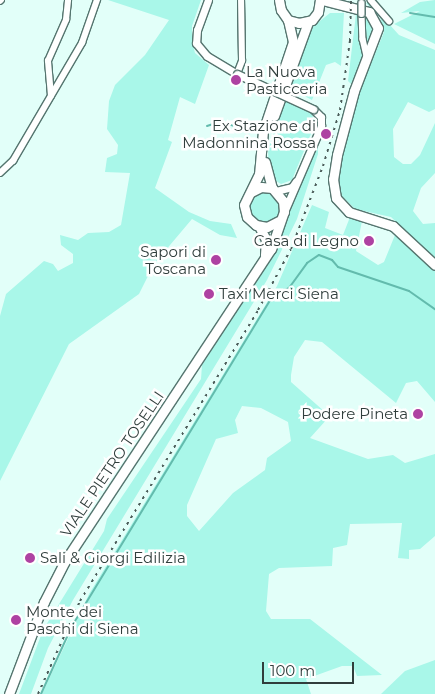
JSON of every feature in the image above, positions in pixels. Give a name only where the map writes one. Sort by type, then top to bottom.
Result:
[{"type":"main road","name":"VIALE PIETRO TOSELLI","points":[[263,262],[267,243],[259,226],[245,213],[245,202],[260,172],[263,131],[292,46],[288,20],[281,10],[279,0]]},
{"type":"main road","points":[[318,12],[321,0],[337,6],[365,10],[376,19],[378,33],[353,95],[337,155],[334,194],[349,212],[394,226],[435,265]]},
{"type":"main road","points":[[284,212],[283,201],[274,190],[265,170],[268,133],[308,22],[318,12],[337,6]]},
{"type":"main road","points":[[288,20],[308,22]]},
{"type":"main road","points":[[251,192],[261,187],[274,190]]},
{"type":"main road","name":"VIALE PIETRO TOSELLI","points":[[10,694],[44,602],[65,561],[263,262],[272,247],[279,221],[284,212]]},
{"type":"main road","points":[[259,226],[270,227],[279,221]]},
{"type":"street","points":[[51,97],[48,62],[66,20],[68,0]]},
{"type":"street","points":[[0,173],[14,161],[85,37],[97,0]]},
{"type":"street","points":[[208,0],[197,30],[196,43],[207,56],[237,74],[314,109],[319,114],[321,124],[284,212]]},
{"type":"street","points":[[237,74],[242,61],[241,0]]},
{"type":"street","points":[[371,0],[389,21]]},
{"type":"street","points":[[363,2],[363,39],[368,58]]},
{"type":"street","points":[[274,190],[294,186],[302,170]]},
{"type":"green space","points":[[108,0],[201,0],[192,26],[192,41],[195,53],[209,65],[195,104],[180,97],[168,140],[172,142],[155,188],[189,212],[210,221],[231,224],[237,238],[220,235],[192,219],[154,264],[139,294],[69,344],[0,481],[0,316],[6,294],[44,261],[53,264],[58,271],[73,263],[73,254],[61,245],[60,235],[78,240],[88,233],[109,232],[121,225],[130,173],[105,172],[107,158],[117,154],[118,145],[107,129],[109,101],[115,85],[145,55],[169,20]]},
{"type":"green space","points":[[435,0],[435,44],[394,24],[420,11],[401,13],[420,2]]},
{"type":"green space","points":[[366,3],[370,3],[399,35],[435,50],[435,109],[429,112],[408,102],[393,129],[394,157],[403,164],[411,164],[420,155],[435,123],[435,173],[421,188],[413,211],[423,224],[435,223],[435,259],[391,217],[355,209],[339,193],[339,163],[359,93],[384,32],[380,17]]},
{"type":"green space","points":[[330,13],[344,13],[341,66],[335,62],[326,65],[312,100],[289,88],[305,33]]},
{"type":"green space","points":[[361,13],[365,55],[351,84],[348,81],[356,14]]},
{"type":"green space","points":[[364,14],[375,25],[366,48]]},
{"type":"green space","points":[[285,99],[311,111],[315,124],[292,180],[281,184],[273,179],[269,170],[268,150]]},
{"type":"green space","points":[[318,143],[318,154],[297,219],[267,280],[73,600],[48,648],[31,694],[19,694],[43,630],[104,531],[107,519],[201,379],[202,365],[272,255]]},
{"type":"green space","points":[[264,191],[270,192],[275,196],[279,201],[279,213],[275,218],[270,222],[264,223],[258,222],[253,218],[249,213],[248,207],[249,201],[253,196],[258,192]]},
{"type":"green space","points":[[312,205],[329,212],[325,228],[343,235],[350,217],[362,221],[356,251],[378,265],[384,262],[395,235],[435,271],[435,402],[417,381],[406,383],[396,403],[322,342],[305,340],[294,357],[291,375],[291,382],[325,412],[328,418],[310,438],[368,459],[393,455],[405,463],[435,454],[435,536],[420,549],[409,550],[409,559],[398,558],[402,523],[350,524],[347,545],[333,548],[332,566],[279,568],[269,574],[266,611],[271,619],[310,619],[382,675],[357,676],[353,666],[342,666],[306,679],[311,694],[42,694],[89,594],[277,286]],"holes":[[[242,406],[261,408],[288,422],[291,441],[267,458],[265,470],[233,493],[199,531],[187,516],[187,505],[216,439],[238,433],[235,420]]]},
{"type":"green space","points":[[435,660],[435,694],[381,694],[405,671]]},
{"type":"waterway","points":[[410,13],[435,17]]},
{"type":"waterway","points":[[207,126],[219,122],[251,130]]},
{"type":"waterway","points":[[41,694],[72,626],[273,296],[289,288],[307,263],[319,255],[332,260],[338,267],[409,291],[435,309]]},
{"type":"railway","points":[[38,694],[80,601],[258,310],[291,249],[323,166],[340,110],[350,41],[351,0]]},
{"type":"place","name":"La Nuova Pasticceria","points":[[236,80]]},
{"type":"place","name":"Ex Stazione di Madonnina Rossa","points":[[326,134]]},
{"type":"place","name":"Casa di Legno","points":[[369,241]]},
{"type":"place","name":"Sapori di Toscana","points":[[216,260]]},
{"type":"place","name":"Taxi Merci Siena","points":[[209,294]]},
{"type":"place","name":"Podere Pineta","points":[[418,414]]},
{"type":"place","name":"Sali & Giorgi Edilizia","points":[[30,558]]},
{"type":"place","name":"Monte dei Paschi di Siena","points":[[16,620]]}]
